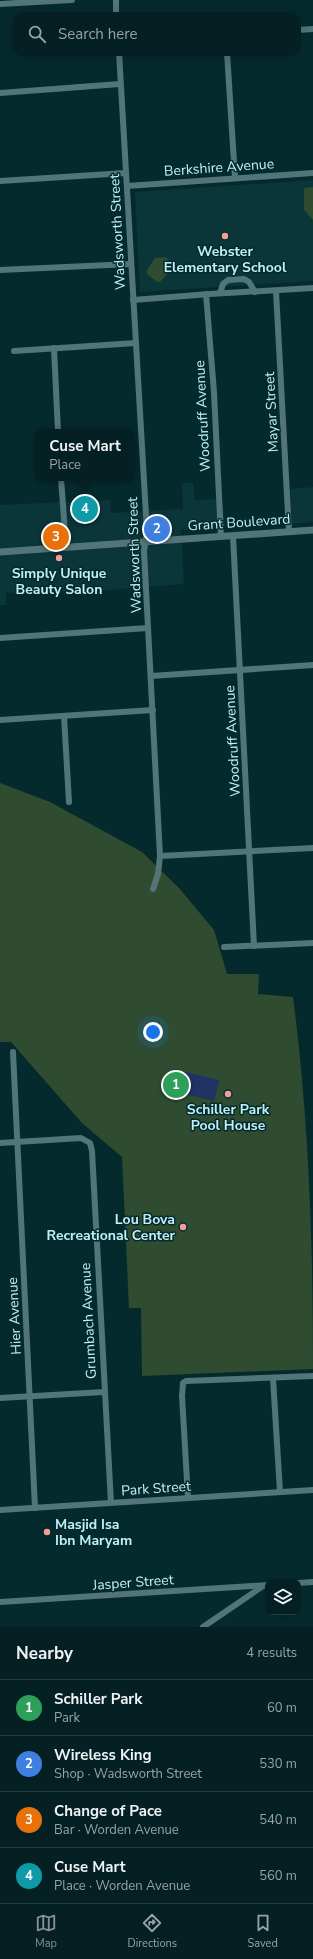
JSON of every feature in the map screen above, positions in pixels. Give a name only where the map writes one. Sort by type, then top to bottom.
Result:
[{"type":"street","points":[[0,4],[72,0]]},
{"type":"street","points":[[116,0],[116,12]]},
{"type":"street","points":[[301,30],[313,29]]},
{"type":"street","name":"Wadsworth Street","points":[[118,56],[136,343],[146,542],[144,551],[160,856],[158,874],[153,889]]},
{"type":"street","points":[[227,56],[235,178]]},
{"type":"street","points":[[0,93],[120,84]]},
{"type":"street","name":"Berkshire Avenue","points":[[126,186],[313,173]]},
{"type":"street","points":[[0,181],[126,174]]},
{"type":"street","points":[[0,270],[131,264]]},
{"type":"street","points":[[220,293],[223,284],[228,280],[244,279],[249,282],[255,292]]},
{"type":"street","points":[[133,300],[313,288]]},
{"type":"street","name":"Mayar Street","points":[[276,291],[289,532]]},
{"type":"street","name":"Woodruff Avenue","points":[[206,294],[214,392],[221,537]]},
{"type":"street","points":[[14,351],[136,343]]},
{"type":"street","points":[[54,348],[58,429]]},
{"type":"street","points":[[61,481],[66,547]]},
{"type":"street","name":"Grant Boulevard","points":[[0,552],[313,530]]},
{"type":"street","name":"Woodruff Avenue","points":[[234,536],[254,946]]},
{"type":"street","points":[[0,638],[148,628]]},
{"type":"street","points":[[151,676],[313,665]]},
{"type":"street","points":[[0,720],[153,710]]},
{"type":"street","points":[[64,716],[69,802]]},
{"type":"street","points":[[160,856],[313,848]]},
{"type":"street","points":[[224,947],[313,943]]},
{"type":"street","name":"Hier Avenue","points":[[13,1052],[35,1508]]},
{"type":"street","name":"Grumbach Avenue","points":[[18,1142],[81,1138],[90,1143],[92,1151],[111,1503]]},
{"type":"street","points":[[0,1143],[18,1142]]},
{"type":"street","points":[[188,1498],[182,1396],[182,1387],[186,1381],[313,1376]]},
{"type":"street","points":[[273,1378],[280,1492]]},
{"type":"street","points":[[0,1398],[104,1392]]},
{"type":"street","name":"Park Street","points":[[0,1510],[313,1490]]},
{"type":"street","points":[[301,1583],[313,1582]]},
{"type":"street","name":"Jasper Street","points":[[0,1602],[265,1585]]},
{"type":"street","points":[[203,1627],[265,1586]]},
{"type":"shaded area","name":"Webster Elementary School","points":[[313,180],[313,281],[140,292],[135,192]]},
{"type":"shaded area","points":[[182,483],[193,483],[195,500],[222,499],[225,527],[181,530],[184,584],[95,591],[6,593],[6,605],[0,605],[0,505],[110,500],[111,513],[183,509]]},
{"type":"shaded area","points":[[313,487],[313,522],[292,524],[290,489]]},
{"type":"green space","points":[[313,187],[313,220],[304,210],[304,188]]},
{"type":"green space","points":[[166,257],[170,262],[171,269],[161,281],[157,282],[147,274],[147,270],[155,258]]},
{"type":"green space","points":[[0,783],[50,802],[142,852],[179,888],[214,930],[227,974],[259,974],[258,994],[293,997],[303,1089],[309,1182],[313,1369],[142,1376],[141,1308],[129,1308],[122,1157],[82,1123],[11,1042],[0,1042]]},
{"type":"water","points":[[172,1069],[219,1080],[214,1101],[167,1090]]},
{"type":"place","name":"Webster Elementary School","points":[[225,236]]},
{"type":"place","name":"Cuse Mart","points":[[85,509]]},
{"type":"place","name":"Wireless King","points":[[157,529]]},
{"type":"place","name":"Change of Pace","points":[[56,537]]},
{"type":"place","name":"Simply Unique Beauty Salon","points":[[59,558]]},
{"type":"place","name":"Schiller Park","points":[[176,1085]]},
{"type":"place","name":"Schiller Park Pool House","points":[[228,1094]]},
{"type":"place","name":"Lou Bova Recreational Center","points":[[183,1227]]},
{"type":"place","name":"Masjid Isa Ibn Maryam","points":[[47,1532]]}]
